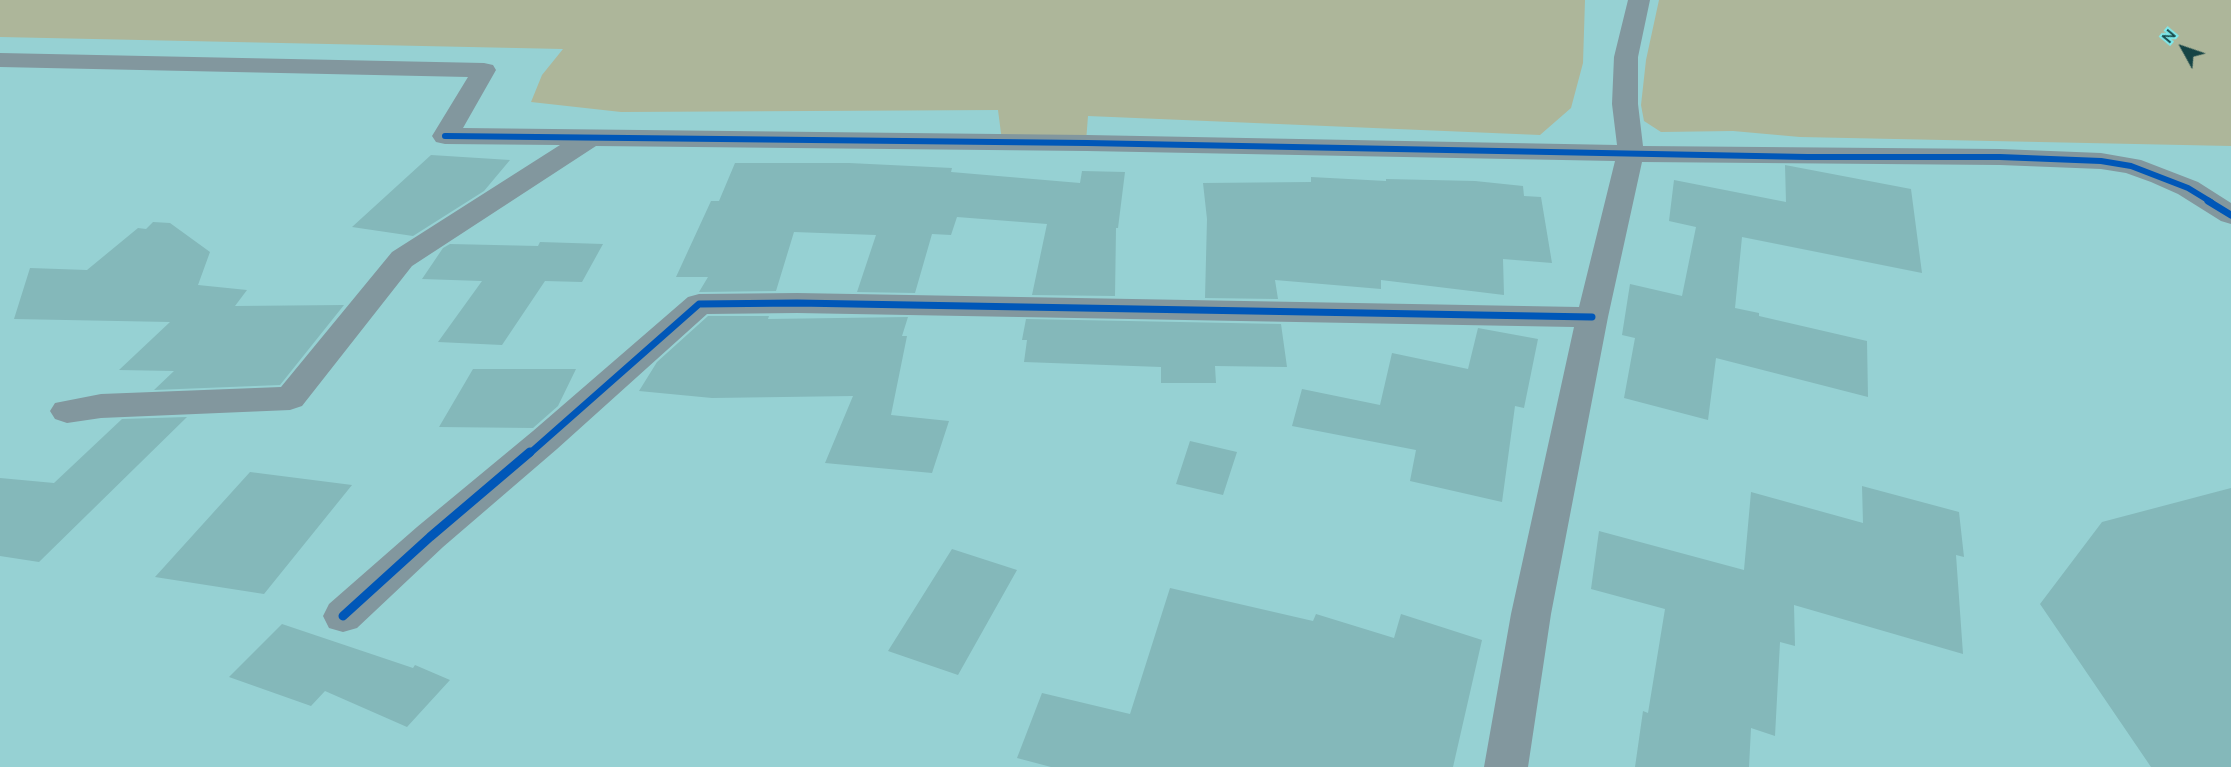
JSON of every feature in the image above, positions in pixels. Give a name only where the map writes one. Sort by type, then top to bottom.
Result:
[{"type":"street","points":[[1506,767],[1531,614],[1592,317],[1631,152],[1625,104],[1626,57],[1639,0]]},
{"type":"street","points":[[0,60],[484,70],[445,136],[591,136],[1631,152],[1807,157],[2000,157],[2101,161],[2131,166],[2161,176],[2204,197],[2231,215]]},
{"type":"street","points":[[67,411],[101,406],[290,398],[402,259],[591,136]]},
{"type":"street","points":[[343,616],[430,537],[545,440],[699,304],[1592,317]]},
{"type":"green space","points":[[0,0],[1585,0],[1583,63],[1571,108],[1540,135],[1088,116],[1086,142],[1002,141],[998,110],[621,112],[531,102],[542,75],[563,49],[0,37]]},
{"type":"green space","points":[[1659,0],[2231,0],[2231,146],[1800,137],[1733,131],[1661,132],[1644,121],[1641,105],[1646,60]]},
{"type":"building","points":[[431,155],[510,160],[484,191],[413,236],[352,227]]},
{"type":"building","points":[[735,163],[849,163],[952,168],[951,172],[1080,183],[1082,171],[1125,172],[1118,228],[1116,228],[1115,296],[1032,295],[1047,224],[957,217],[951,235],[932,234],[915,293],[857,292],[876,235],[794,232],[776,291],[699,292],[708,277],[676,277],[711,201],[719,201]]},
{"type":"building","points":[[1785,165],[1911,189],[1922,273],[1742,237],[1735,308],[1759,313],[1759,316],[1867,341],[1868,397],[1716,358],[1708,420],[1624,398],[1635,338],[1622,335],[1630,284],[1682,296],[1696,227],[1669,221],[1674,180],[1786,202]]},
{"type":"building","points":[[1311,177],[1386,181],[1386,179],[1475,181],[1523,186],[1524,196],[1541,197],[1552,263],[1503,259],[1504,295],[1381,280],[1381,289],[1275,280],[1278,299],[1205,298],[1207,219],[1203,183],[1311,182]]},
{"type":"building","points":[[153,222],[170,223],[210,252],[198,285],[247,290],[235,306],[344,305],[280,385],[154,390],[174,371],[119,370],[170,322],[14,319],[30,268],[87,270],[138,228],[146,229]]},
{"type":"building","points":[[540,242],[603,244],[582,282],[545,281],[502,345],[438,342],[482,281],[422,279],[443,248],[450,244],[538,246]]},
{"type":"building","points":[[708,316],[769,316],[768,319],[908,317],[902,336],[907,336],[891,415],[949,421],[932,473],[825,463],[853,396],[712,398],[639,391],[657,362]]},
{"type":"building","points":[[1026,319],[1281,324],[1287,367],[1215,366],[1216,383],[1161,383],[1161,367],[1024,362],[1027,340],[1022,340]]},
{"type":"building","points":[[1478,328],[1538,339],[1524,408],[1515,406],[1502,502],[1410,481],[1416,450],[1292,426],[1302,389],[1380,405],[1392,353],[1468,369]]},
{"type":"building","points":[[473,369],[576,369],[558,406],[533,428],[439,427]]},
{"type":"building","points":[[187,417],[39,562],[0,556],[0,478],[54,483],[122,419]]},
{"type":"building","points":[[1190,441],[1237,452],[1223,495],[1176,484]]},
{"type":"building","points":[[250,472],[352,485],[264,594],[155,577]]},
{"type":"building","points":[[1862,486],[1959,512],[1964,557],[1956,555],[1963,654],[1794,605],[1795,646],[1780,642],[1775,736],[1751,728],[1749,767],[1635,767],[1643,711],[1648,713],[1665,609],[1591,589],[1599,531],[1744,570],[1751,492],[1863,523]]},
{"type":"building","points":[[2231,488],[2231,767],[2151,767],[2040,604],[2102,522]]},
{"type":"building","points":[[952,549],[1017,570],[958,675],[888,651]]},
{"type":"building","points":[[1170,588],[1313,621],[1316,614],[1394,638],[1401,614],[1482,640],[1453,767],[1051,767],[1017,758],[1042,693],[1130,714]]},
{"type":"building","points":[[282,624],[413,668],[415,665],[450,680],[407,727],[325,691],[311,706],[229,677]]},
{"type":"cycle path","points":[[445,136],[1087,143],[1807,157],[2000,157],[2101,161],[2131,166],[2161,176],[2188,188],[2231,215]]},
{"type":"cycle path","points":[[343,616],[430,537],[545,440],[699,304],[797,303],[1592,317]]}]
